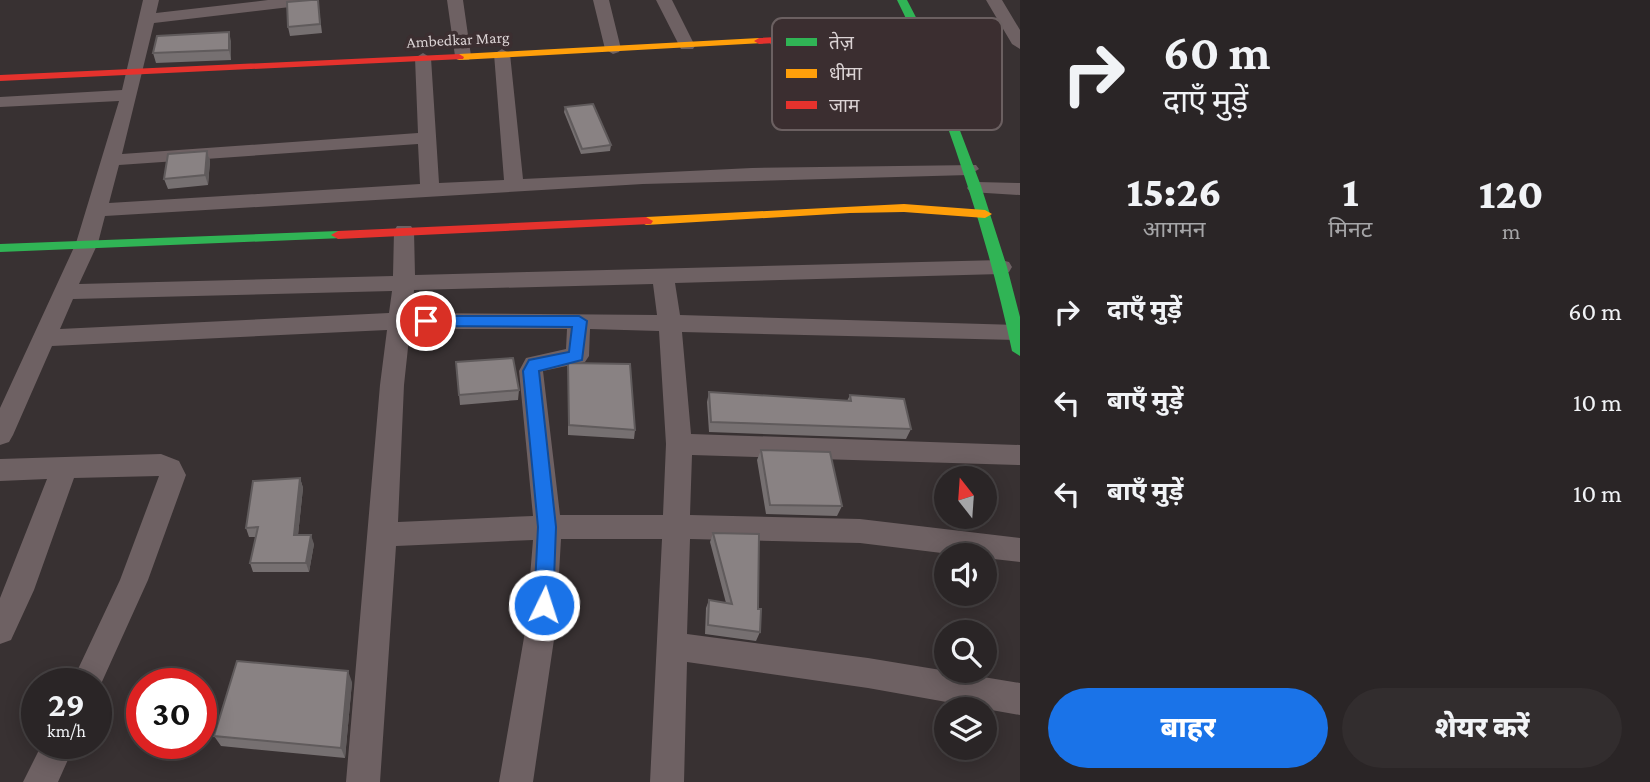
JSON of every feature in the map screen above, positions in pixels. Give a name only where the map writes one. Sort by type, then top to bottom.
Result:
[{"type":"street","points":[[0,435],[87,243],[99,210],[151,0]]},
{"type":"street","points":[[148,19],[307,0]]},
{"type":"street","points":[[455,0],[463,56]]},
{"type":"street","points":[[601,0],[613,49]]},
{"type":"street","points":[[664,0],[687,46]]},
{"type":"street","points":[[902,0],[911,18]]},
{"type":"street","points":[[994,0],[1020,44]]},
{"type":"street","name":"Ambedkar Marg","points":[[0,78],[134,74],[772,41]]},
{"type":"street","points":[[502,54],[514,185]]},
{"type":"street","points":[[423,58],[430,190]]},
{"type":"street","points":[[0,102],[128,94]]},
{"type":"street","points":[[42,338],[399,321],[579,321],[1018,341],[1001,267],[977,188],[954,130]]},
{"type":"street","points":[[111,160],[427,138]]},
{"type":"street","points":[[99,210],[514,185],[873,170],[969,169]]},
{"type":"street","points":[[977,188],[1020,189]]},
{"type":"street","points":[[0,248],[499,229],[879,208],[985,214]]},
{"type":"street","points":[[363,782],[383,535],[391,385],[404,283],[404,231]]},
{"type":"street","points":[[64,292],[1001,267]]},
{"type":"street","points":[[663,276],[670,324],[679,444],[667,782]]},
{"type":"street","points":[[516,782],[538,651],[546,582],[547,527],[531,366],[577,356],[579,321]]},
{"type":"street","points":[[679,444],[1020,455]]},
{"type":"street","points":[[0,470],[161,466],[170,469],[173,475],[134,580],[94,668]]},
{"type":"street","points":[[0,630],[19,590],[64,470]]},
{"type":"street","points":[[383,535],[547,527],[860,531],[1020,550]]},
{"type":"street","points":[[672,646],[868,673],[1020,699]]},
{"type":"street","points":[[40,782],[52,759]]},
{"type":"building","points":[[318,0],[320,24],[288,27],[287,2]]},
{"type":"building","points":[[229,32],[229,50],[153,53],[157,36]]},
{"type":"building","points":[[593,104],[611,145],[582,149],[565,107]]},
{"type":"building","points":[[207,151],[205,175],[164,179],[168,154]]},
{"type":"building","points":[[513,358],[519,390],[459,395],[456,362]]},
{"type":"building","points":[[568,363],[630,364],[635,430],[569,425]]},
{"type":"building","points":[[709,392],[851,401],[850,395],[904,399],[911,429],[711,422]]},
{"type":"building","points":[[761,450],[830,452],[842,506],[770,505]]},
{"type":"building","points":[[300,478],[294,535],[311,535],[306,563],[250,563],[258,527],[246,528],[253,481]]},
{"type":"building","points":[[713,533],[759,534],[760,632],[708,625],[709,600],[732,604]]},
{"type":"building","points":[[237,661],[348,671],[341,748],[217,736],[217,726]]},
{"type":"traffic: fast","points":[[902,0],[911,18]]},
{"type":"traffic: fast","points":[[955,130],[988,226],[1020,351]]},
{"type":"traffic: fast","points":[[0,248],[338,235]]},
{"type":"traffic: slow","points":[[459,57],[759,41]]},
{"type":"traffic: slow","points":[[646,221],[850,209],[904,208],[985,214]]},
{"type":"traffic: jam","points":[[759,41],[772,40]]},
{"type":"traffic: jam","points":[[0,78],[459,57]]},
{"type":"traffic: jam","points":[[338,235],[646,221]]},
{"type":"route","points":[[426,321],[579,321],[577,356],[531,366],[547,527],[544,605]]}]
